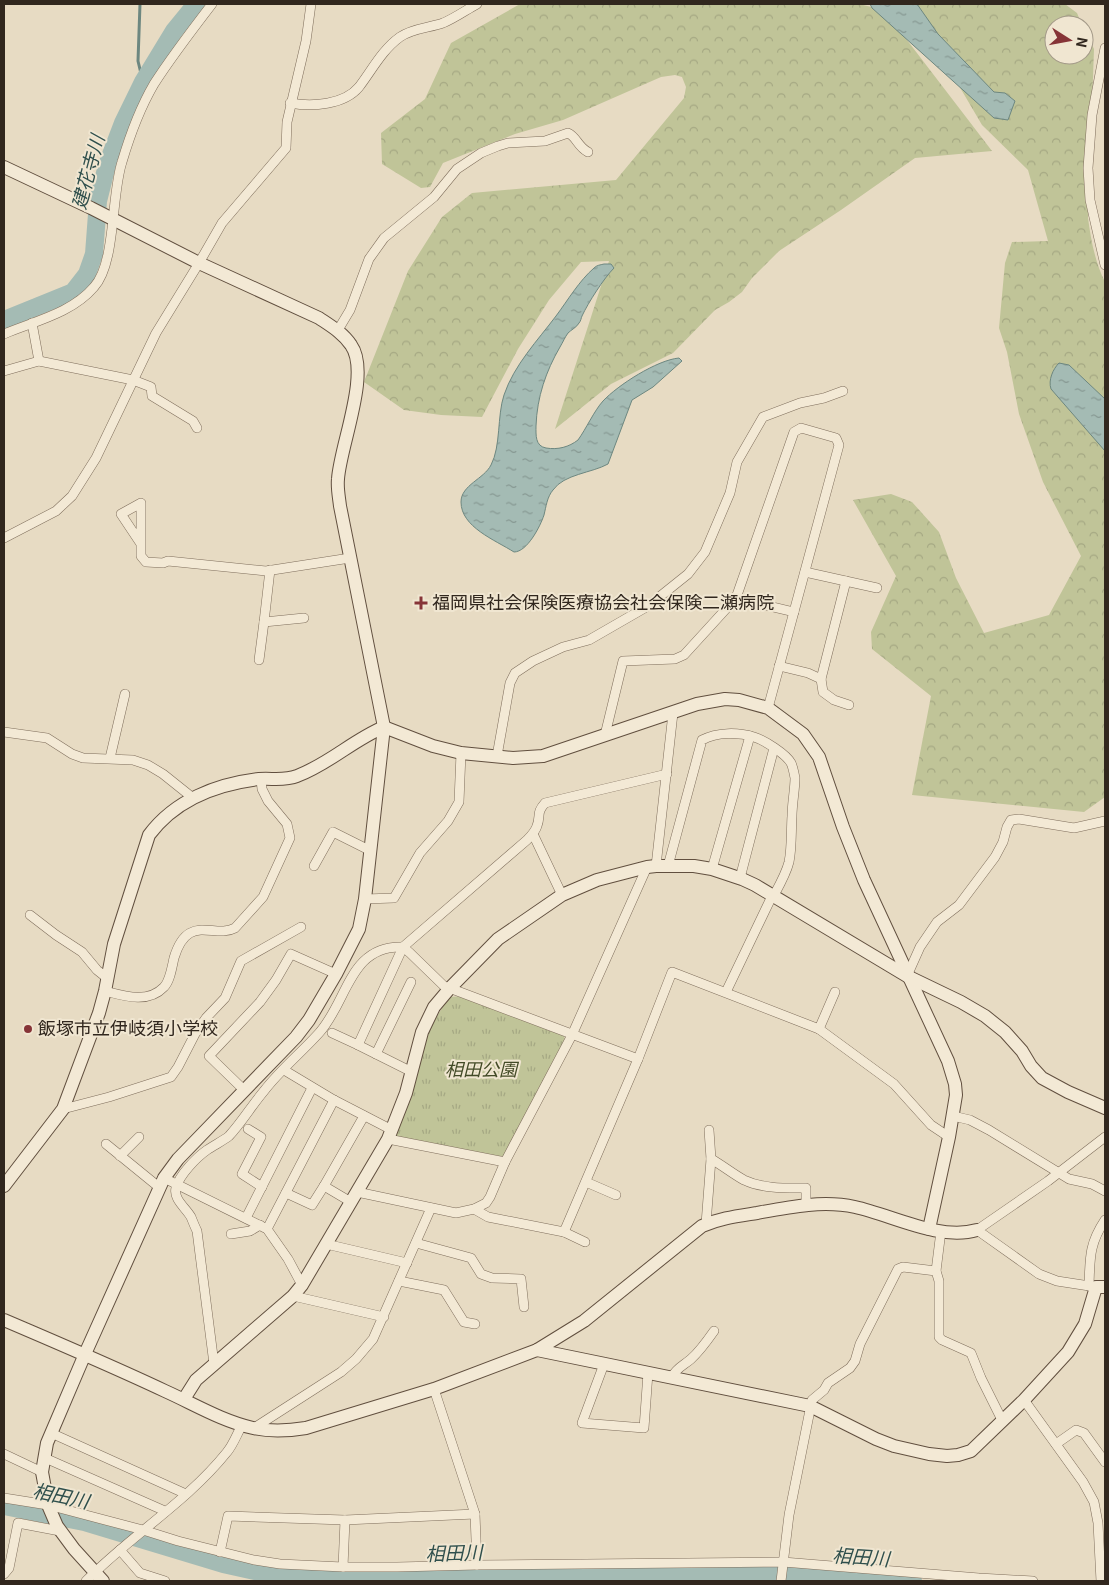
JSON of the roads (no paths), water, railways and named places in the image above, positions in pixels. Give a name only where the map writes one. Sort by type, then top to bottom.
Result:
[{"type":"street","points":[[4,334],[71,307],[96,286],[104,269],[110,218],[121,164],[136,122],[154,86],[187,36],[212,4]]},
{"type":"street","points":[[4,538],[56,511],[72,496],[96,458],[156,333],[222,223],[286,148],[290,103],[306,42],[311,4]]},
{"type":"street","points":[[290,103],[315,105],[345,98],[357,89],[382,54],[400,37],[412,31],[443,23],[465,7],[477,4]]},
{"type":"street","points":[[1105,48],[1092,115],[1088,168],[1090,200],[1105,265]]},
{"type":"street","points":[[338,330],[350,310],[369,259],[384,238],[434,197],[457,169],[481,153],[498,146],[508,143],[545,141],[568,133],[572,135],[581,148],[588,152]]},
{"type":"street","points":[[4,167],[91,208],[199,263],[319,318],[338,330],[352,346],[358,360],[358,371],[338,480],[340,506],[384,727],[371,851],[359,929],[336,974],[296,1037],[178,1159],[162,1183],[51,1434],[42,1472],[48,1507],[58,1528],[95,1578],[120,1550],[196,1485],[248,1427],[340,1372],[356,1359],[373,1338],[384,1317],[431,1208]]},
{"type":"street","points":[[32,323],[39,361]]},
{"type":"street","points":[[4,371],[39,361],[133,380],[151,387],[152,396],[193,421],[197,428]]},
{"type":"street","points":[[497,756],[510,683],[515,673],[533,661],[562,647],[590,640],[648,606],[688,574],[709,544],[730,493],[737,462],[763,417],[800,403],[824,398],[843,391]]},
{"type":"street","points":[[605,735],[623,661],[675,658],[684,655],[736,598],[794,432],[801,428],[836,438],[839,445],[768,708]]},
{"type":"street","points":[[141,544],[141,556],[146,562],[163,563],[168,561],[270,570],[350,558]]},
{"type":"street","points":[[258,660],[270,570]]},
{"type":"street","points":[[805,572],[877,588]]},
{"type":"street","points":[[846,581],[821,679],[823,692],[834,700],[849,706]]},
{"type":"street","points":[[736,598],[794,612]]},
{"type":"street","points":[[264,622],[304,618]]},
{"type":"street","points":[[779,666],[821,679]]},
{"type":"street","points":[[110,758],[125,694]]},
{"type":"street","points":[[4,1186],[63,1109],[97,1020],[114,944],[149,835],[157,824],[171,812],[193,798],[218,787],[261,779],[278,780],[295,777],[314,769],[371,732],[384,727],[433,746],[461,753],[513,758],[543,756],[697,704],[725,699],[740,700],[768,708],[802,734],[819,757],[843,827],[864,880],[948,1061],[955,1084],[956,1095],[935,1230],[936,1271],[939,1281],[938,1337],[971,1353],[1002,1420]]},
{"type":"street","points":[[657,866],[673,713]]},
{"type":"street","points":[[4,732],[47,738],[72,754],[83,758],[133,760],[148,765],[163,774],[193,798]]},
{"type":"street","points":[[324,1186],[354,1197],[456,1213],[474,1209],[486,1203],[505,1162],[657,866],[702,740],[736,733],[758,738],[774,748],[791,762],[795,779],[791,822],[791,851],[788,865],[726,992]]},
{"type":"street","points":[[712,869],[750,736]]},
{"type":"street","points":[[740,878],[774,748]]},
{"type":"street","points":[[365,899],[394,898],[420,852],[448,821],[459,802],[461,753]]},
{"type":"street","points":[[358,1045],[403,948],[533,834],[537,826],[539,810],[545,803],[667,774]]},
{"type":"street","points":[[105,991],[130,998],[146,997],[157,992],[165,987],[177,948],[183,939],[199,929],[222,932],[235,928],[264,897],[290,838],[287,824],[268,801],[262,789],[261,779]]},
{"type":"street","points":[[908,976],[920,947],[937,922],[959,906],[995,857],[1011,820],[1018,819],[1074,828],[1105,821]]},
{"type":"street","points":[[314,866],[333,832],[371,851]]},
{"type":"street","points":[[533,834],[562,896]]},
{"type":"street","points":[[184,1399],[196,1380],[294,1296],[302,1285],[390,1134],[406,1093],[422,1032],[434,1007],[498,939],[562,896],[598,880],[657,866],[694,866],[712,869],[740,878],[908,976],[962,1002],[985,1016],[1005,1032],[1042,1078],[1105,1108]]},
{"type":"street","points":[[30,915],[82,952],[107,978]]},
{"type":"street","points":[[63,1109],[109,1097],[171,1077],[195,1034],[206,1018],[225,998],[241,961],[301,927]]},
{"type":"street","points":[[214,1364],[197,1231],[191,1217],[179,1201],[176,1189],[190,1165],[206,1150],[228,1136],[265,1089],[327,1024],[359,966],[370,956],[382,949],[403,948],[444,986],[638,1059]]},
{"type":"street","points":[[244,1090],[209,1056],[260,1002],[276,980],[291,954],[336,974]]},
{"type":"street","points":[[564,1232],[638,1059],[672,972],[819,1029],[894,1084],[931,1125],[949,1137]]},
{"type":"street","points":[[376,1054],[411,982]]},
{"type":"street","points":[[819,1029],[835,992]]},
{"type":"street","points":[[332,1033],[412,1072]]},
{"type":"street","points":[[284,1070],[312,1088],[364,1116],[390,1134],[505,1162]]},
{"type":"street","points":[[246,1218],[312,1088]]},
{"type":"street","points":[[231,1234],[264,1227],[286,1193],[334,1100]]},
{"type":"street","points":[[286,1193],[312,1205],[364,1116]]},
{"type":"street","points":[[953,1116],[970,1120],[989,1130],[1069,1179],[1092,1184],[1105,1191]]},
{"type":"street","points":[[248,1130],[261,1137],[242,1174],[262,1187]]},
{"type":"street","points":[[706,1224],[711,1158],[709,1130]]},
{"type":"street","points":[[120,1156],[139,1137]]},
{"type":"street","points":[[4,1320],[85,1354],[215,1415],[248,1427],[280,1431],[306,1428],[434,1388],[537,1350],[584,1321],[700,1228],[716,1220],[793,1206],[831,1204],[855,1207],[935,1230],[957,1234],[977,1230],[1060,1172],[1105,1137]]},
{"type":"street","points":[[106,1144],[120,1156],[162,1183],[178,1184],[264,1227],[288,1259],[302,1285]]},
{"type":"street","points":[[711,1158],[744,1179],[756,1184],[782,1188],[806,1188],[806,1206]]},
{"type":"street","points":[[586,1182],[616,1195]]},
{"type":"street","points":[[474,1209],[488,1216],[564,1232],[585,1242]]},
{"type":"street","points":[[537,1350],[810,1406],[876,1439],[910,1450],[947,1456],[958,1455],[971,1451],[1024,1400],[1068,1352],[1077,1339],[1085,1324],[1097,1286],[1091,1248],[1105,1220]]},
{"type":"street","points":[[977,1230],[1039,1274],[1057,1281],[1097,1286]]},
{"type":"street","points":[[416,1243],[471,1258],[481,1274],[492,1278],[521,1279],[524,1307]]},
{"type":"street","points":[[326,1244],[407,1263]]},
{"type":"street","points":[[781,1580],[789,1515],[812,1400],[824,1390],[828,1383],[850,1368],[855,1361],[860,1344],[898,1269],[903,1267],[936,1271]]},
{"type":"street","points":[[399,1280],[444,1290],[464,1322],[475,1324]]},
{"type":"street","points":[[294,1296],[384,1317]]},
{"type":"street","points":[[671,1378],[676,1370],[690,1360],[702,1347],[714,1331]]},
{"type":"street","points":[[604,1364],[582,1423],[644,1428],[648,1373]]},
{"type":"street","points":[[434,1388],[475,1514],[478,1565]]},
{"type":"street","points":[[1024,1400],[1083,1482],[1094,1502],[1098,1523],[1101,1581]]},
{"type":"street","points":[[1056,1444],[1076,1430],[1084,1433],[1105,1462]]},
{"type":"street","points":[[51,1434],[186,1494]]},
{"type":"street","points":[[4,1454],[42,1472]]},
{"type":"street","points":[[45,1458],[165,1511]]},
{"type":"street","points":[[4,1498],[48,1507],[220,1552],[280,1564],[397,1567],[783,1564],[1033,1581]]},
{"type":"street","points":[[220,1552],[228,1516],[345,1520],[475,1514]]},
{"type":"street","points":[[342,1567],[345,1520]]},
{"type":"street","points":[[4,1574],[9,1568],[18,1523],[58,1528]]},
{"type":"street","points":[[120,1550],[140,1574],[165,1581]]},
{"type":"water","points":[[870,4],[917,4],[938,34],[994,92],[1005,93],[1015,101],[1008,120],[994,118],[872,8]]},
{"type":"water","points":[[611,264],[614,268],[592,298],[578,324],[568,333],[547,375],[540,395],[537,415],[536,436],[538,443],[542,447],[555,449],[575,442],[581,436],[603,401],[618,388],[638,374],[660,363],[679,358],[682,361],[653,387],[632,400],[608,464],[571,477],[558,485],[549,496],[544,515],[536,532],[524,548],[514,552],[473,526],[462,511],[462,496],[491,465],[496,449],[504,395],[514,373],[583,279],[595,267]]},
{"type":"water","points":[[1059,363],[1069,365],[1105,399],[1105,451],[1051,389],[1052,375]]},
{"type":"waterway","points":[[140,4],[138,61],[143,82]]},
{"type":"waterway","name":"建花寺川","points":[[4,320],[73,292],[87,274],[94,254],[98,201],[107,165],[123,123],[143,82],[174,31],[196,4]]},
{"type":"waterway","name":"相田川","points":[[4,1506],[84,1522],[223,1564],[259,1572],[374,1578],[478,1573],[763,1572],[913,1581]]},
{"type":"place","name":"福岡県社会保険医療協会社会保険二瀬病院","points":[[421,603]]},
{"type":"place","name":"飯塚市立伊岐須小学校","points":[[28,1029]]},
{"type":"park label","name":"相田公園","points":[[481,1070]]}]
